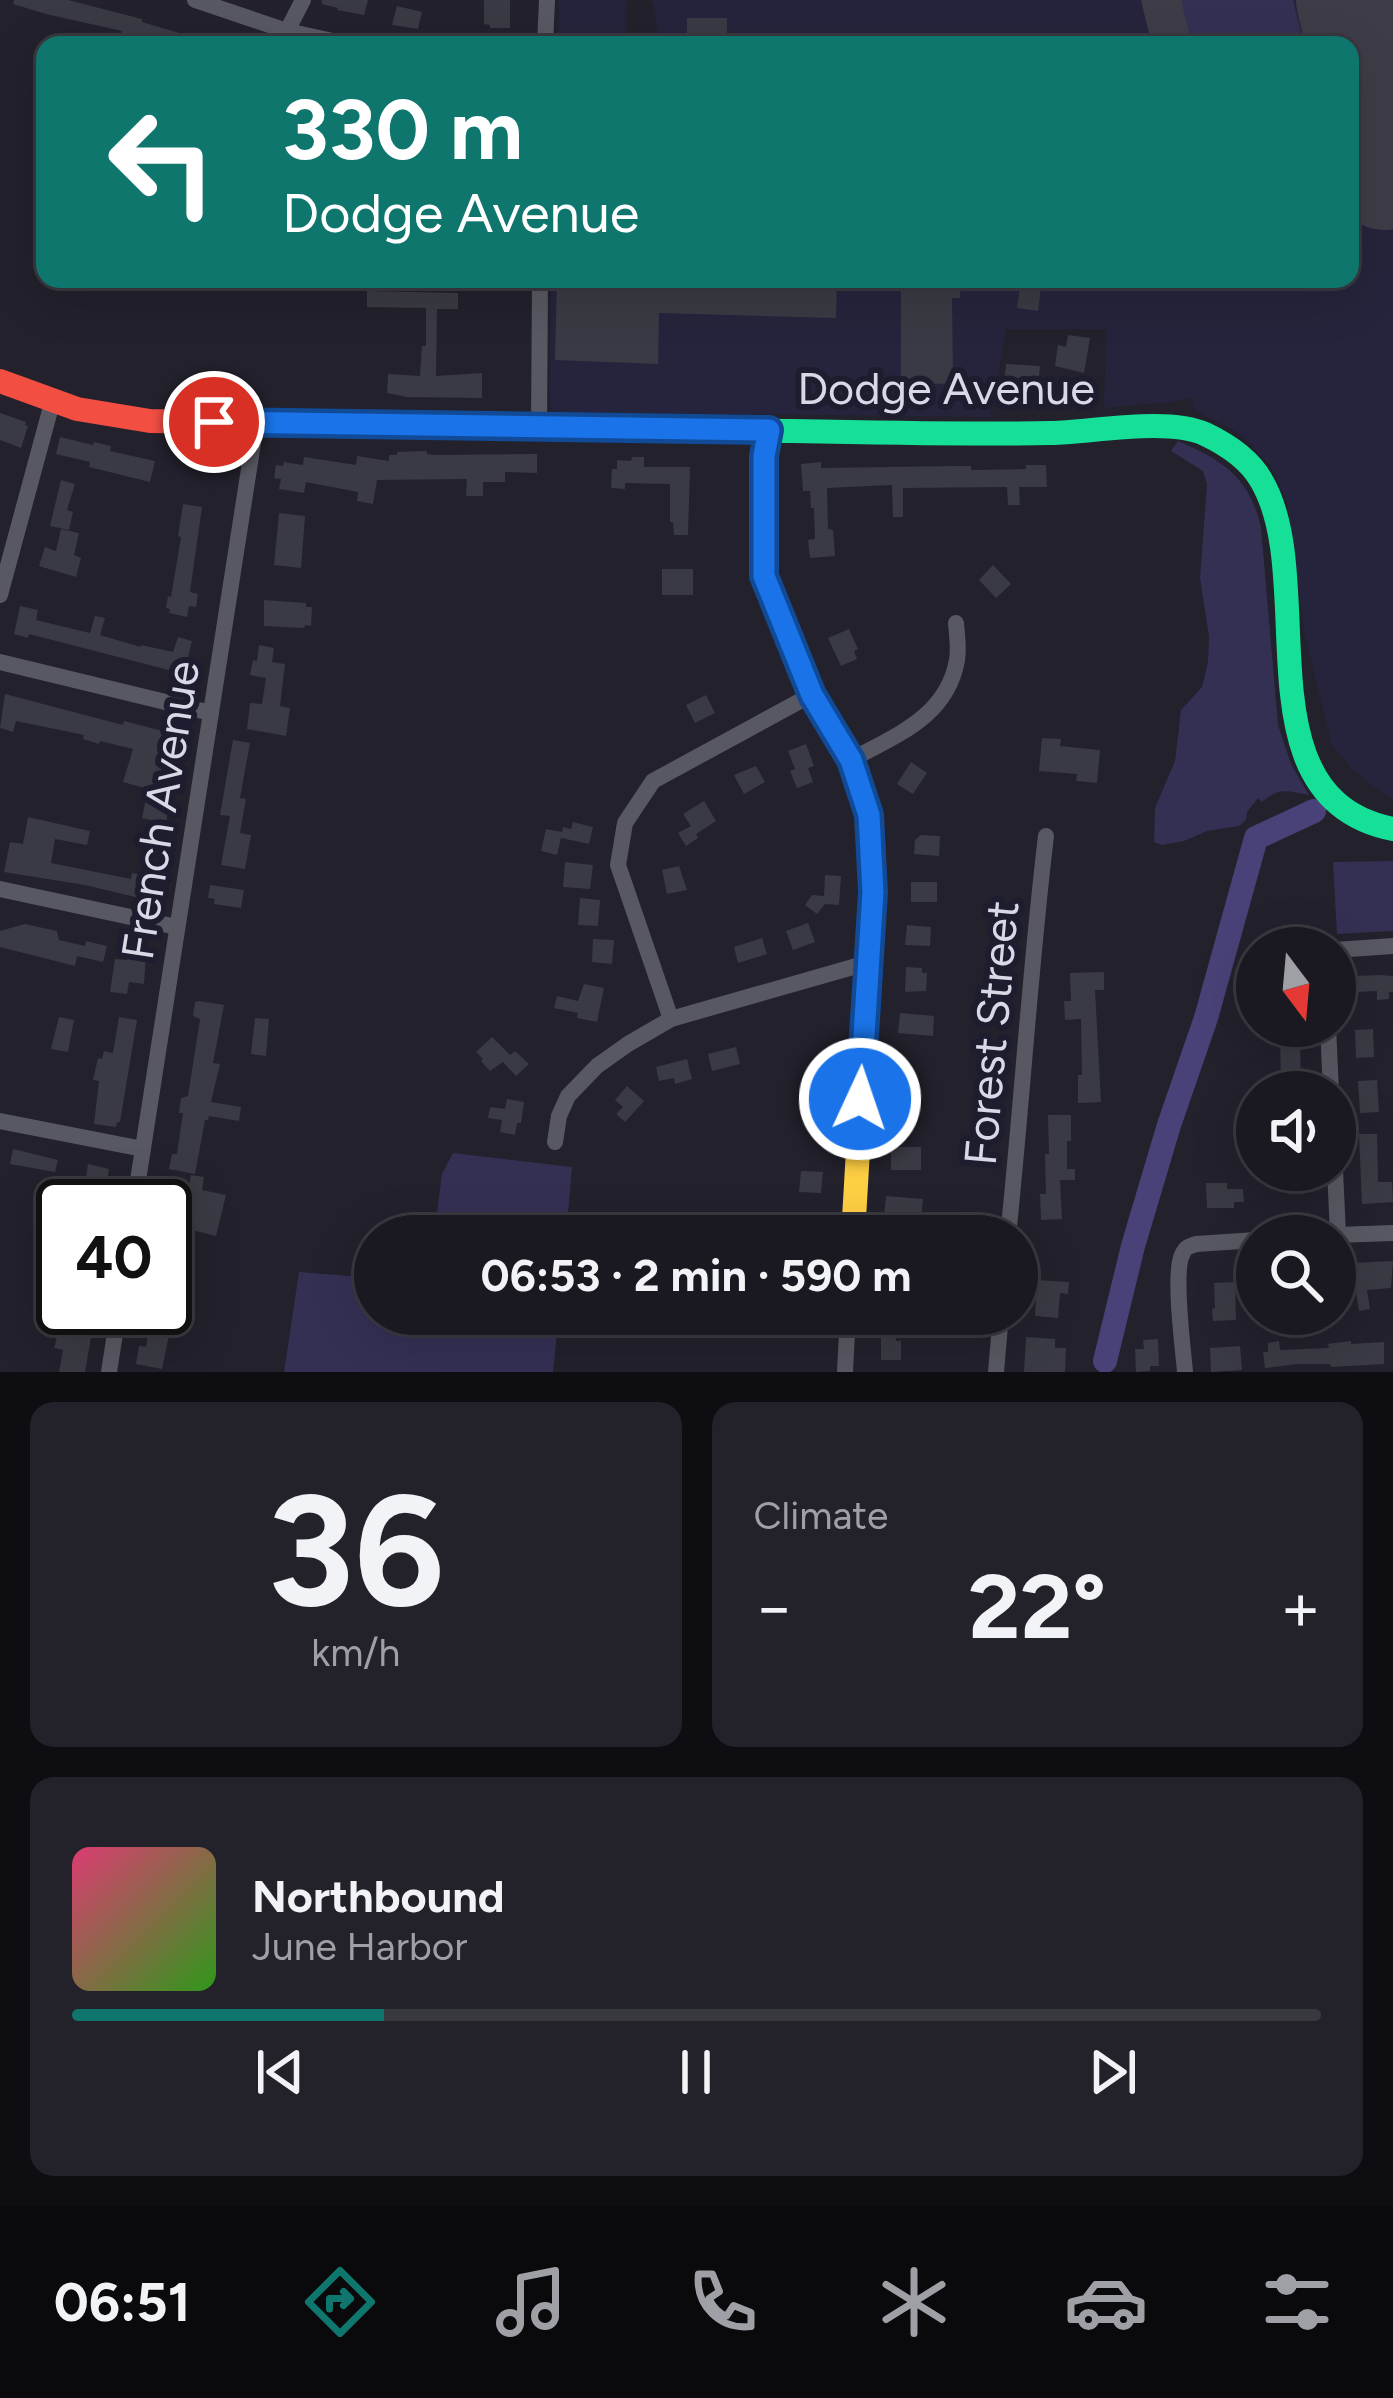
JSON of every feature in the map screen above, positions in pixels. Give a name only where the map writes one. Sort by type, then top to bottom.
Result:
[{"type":"main road","name":"Dodge Avenue","points":[[0,381],[52,403],[116,417],[256,424],[1053,433],[1171,426],[1201,433],[1250,464],[1275,512],[1292,683],[1306,762],[1334,801],[1362,819],[1393,829]]},
{"type":"main road","points":[[769,430],[764,456],[764,576],[812,695],[851,760],[869,815],[873,892],[854,1215]]},
{"type":"street","points":[[195,0],[310,36]]},
{"type":"street","points":[[287,31],[303,0]]},
{"type":"street","points":[[545,36],[547,0]]},
{"type":"street","points":[[539,427],[540,288]]},
{"type":"street","points":[[0,595],[52,403]]},
{"type":"street","name":"French Avenue","points":[[138,1179],[256,424]]},
{"type":"street","points":[[851,760],[925,719],[947,691],[958,658],[956,622]]},
{"type":"street","points":[[0,662],[211,712]]},
{"type":"street","points":[[671,1019],[618,865],[625,823],[653,781],[812,695]]},
{"type":"street","name":"Forest Street","points":[[1010,1215],[1046,836]]},
{"type":"street","points":[[0,890],[177,927]]},
{"type":"street","points":[[1356,949],[1393,946]]},
{"type":"street","points":[[555,1142],[568,1096],[597,1066],[671,1019],[867,963]]},
{"type":"street","points":[[0,1121],[143,1149]]},
{"type":"street","points":[[1356,1234],[1393,1233]]},
{"type":"street","points":[[1185,1372],[1180,1262],[1188,1246],[1236,1241]]},
{"type":"street","points":[[109,1372],[114,1335]]},
{"type":"street","points":[[845,1372],[847,1335]]},
{"type":"street","points":[[996,1372],[999,1335]]},
{"type":"shaded area","points":[[559,0],[625,0],[626,36],[558,36]]},
{"type":"shaded area","points":[[653,0],[1393,0],[1393,799],[1350,767],[1332,745],[1305,635],[1288,506],[1271,467],[1242,435],[1194,410],[1191,398],[1104,408],[1106,329],[1006,329],[990,417],[556,412],[550,404],[551,288],[1359,288],[1359,36],[658,36]]},
{"type":"shaded area","points":[[1178,0],[1293,0],[1302,36],[1187,36]]},
{"type":"shaded area","points":[[1178,441],[1232,472],[1256,510],[1278,725],[1291,764],[1309,795],[1284,791],[1262,802],[1258,798],[1239,826],[1162,845],[1154,842],[1155,808],[1175,761],[1181,710],[1202,687],[1208,662],[1200,578],[1207,484],[1203,471],[1171,451]]},
{"type":"shaded area","points":[[1393,861],[1393,931],[1356,933],[1356,927],[1337,927],[1333,862]]},
{"type":"shaded area","points":[[453,1153],[572,1167],[568,1215],[437,1215],[442,1174]]},
{"type":"shaded area","points":[[299,1272],[354,1276],[354,1335],[557,1335],[553,1372],[284,1372]]},
{"type":"building","points":[[14,0],[68,0],[186,35],[121,36],[122,31],[13,4]]},
{"type":"building","points":[[322,0],[368,0],[364,15],[337,10]]},
{"type":"building","points":[[484,0],[510,0],[510,28],[484,24]]},
{"type":"building","points":[[397,6],[422,12],[418,29],[392,25]]},
{"type":"building","points":[[687,18],[727,18],[727,36],[687,36]]},
{"type":"building","points":[[557,288],[837,288],[836,318],[659,313],[658,364],[555,360]]},
{"type":"building","points":[[901,288],[961,288],[960,298],[952,298],[953,384],[901,383]]},
{"type":"building","points":[[1020,288],[1041,288],[1038,311],[1017,308]]},
{"type":"building","points":[[367,291],[458,293],[458,309],[437,309],[436,376],[482,373],[482,398],[387,393],[388,374],[420,376],[426,308],[367,307]]},
{"type":"building","points":[[1068,335],[1090,338],[1084,373],[1055,366],[1058,345],[1066,347]]},
{"type":"building","points":[[1006,364],[1040,366],[1038,385],[1004,383]]},
{"type":"building","points":[[0,413],[26,422],[21,448],[0,440]]},
{"type":"building","points":[[60,437],[111,446],[110,451],[155,461],[150,482],[56,454]]},
{"type":"building","points":[[397,452],[434,455],[537,454],[537,473],[505,472],[505,482],[483,482],[483,496],[466,496],[467,479],[377,480],[373,504],[357,501],[358,492],[306,482],[304,493],[279,489],[281,479],[274,478],[276,465],[303,465],[304,457],[356,465],[357,456],[389,461],[389,455]]},
{"type":"building","points":[[644,457],[644,467],[690,467],[688,535],[674,535],[670,484],[625,483],[625,489],[611,488],[617,460],[631,461]]},
{"type":"building","points":[[821,462],[821,468],[971,466],[971,470],[1046,465],[1047,487],[1019,487],[1020,505],[1008,505],[1007,487],[903,488],[903,517],[893,517],[892,485],[827,488],[828,529],[833,530],[835,556],[810,558],[814,508],[810,491],[803,491],[801,464]]},
{"type":"building","points":[[61,480],[75,484],[67,510],[73,512],[69,530],[50,526]]},
{"type":"building","points":[[183,504],[202,507],[190,592],[198,594],[196,607],[189,606],[187,617],[166,608]]},
{"type":"building","points":[[279,513],[305,516],[301,568],[274,565]]},
{"type":"building","points":[[61,529],[79,533],[74,555],[81,558],[76,577],[39,566],[45,547],[56,551]]},
{"type":"building","points":[[993,565],[1011,584],[996,598],[979,580]]},
{"type":"building","points":[[662,569],[693,569],[693,595],[662,595]]},
{"type":"building","points":[[264,600],[306,603],[312,607],[311,626],[264,626]]},
{"type":"building","points":[[20,606],[38,610],[36,620],[90,633],[95,616],[105,618],[100,635],[141,647],[173,652],[178,637],[192,641],[184,674],[14,634]]},
{"type":"building","points":[[849,629],[857,659],[841,666],[828,638]]},
{"type":"building","points":[[259,645],[274,648],[272,662],[285,664],[280,706],[290,708],[286,736],[247,729],[250,703],[262,704],[266,678],[250,675]]},
{"type":"building","points":[[5,694],[182,736],[175,763],[165,767],[161,783],[158,803],[169,805],[166,823],[142,818],[148,789],[123,782],[133,749],[16,721],[13,732],[0,728]]},
{"type":"building","points":[[706,695],[715,713],[695,723],[686,705]]},
{"type":"building","points":[[1042,738],[1061,739],[1060,746],[1100,750],[1097,783],[1076,781],[1077,774],[1039,771]]},
{"type":"building","points":[[233,740],[250,743],[240,798],[246,799],[240,833],[251,835],[245,869],[221,865],[230,816],[220,815]]},
{"type":"building","points":[[806,744],[814,766],[808,768],[813,782],[797,788],[788,751]]},
{"type":"building","points":[[911,762],[927,773],[913,794],[897,784]]},
{"type":"building","points":[[756,766],[765,782],[744,794],[734,775]]},
{"type":"building","points":[[704,801],[716,821],[686,846],[678,833],[691,826],[683,814]]},
{"type":"building","points":[[28,817],[90,831],[87,845],[55,839],[51,863],[131,879],[132,873],[161,879],[156,902],[4,872],[10,842],[23,844]]},
{"type":"building","points":[[573,822],[593,827],[589,844],[561,838],[557,855],[541,851],[546,829],[562,832],[563,827],[571,829]]},
{"type":"building","points":[[921,835],[940,836],[939,856],[914,854],[915,840]]},
{"type":"building","points":[[565,862],[593,865],[590,889],[563,887]]},
{"type":"building","points":[[679,866],[687,890],[667,894],[662,870]]},
{"type":"building","points":[[825,875],[841,876],[839,905],[825,904],[817,914],[805,905],[812,895],[824,896]]},
{"type":"building","points":[[911,882],[937,882],[937,902],[911,902]]},
{"type":"building","points":[[210,885],[244,890],[241,908],[214,904],[215,899],[208,898]]},
{"type":"building","points":[[580,898],[600,900],[598,926],[578,925]]},
{"type":"building","points":[[808,923],[815,942],[793,950],[786,931]]},
{"type":"building","points":[[25,924],[57,931],[59,940],[107,946],[103,962],[77,956],[75,966],[0,947],[0,931]]},
{"type":"building","points":[[907,925],[931,927],[930,946],[905,945]]},
{"type":"building","points":[[762,938],[767,954],[738,963],[734,947]]},
{"type":"building","points":[[593,939],[614,940],[612,964],[592,962]]},
{"type":"building","points":[[128,952],[146,954],[144,984],[129,982],[127,994],[110,992],[115,959],[127,960]]},
{"type":"building","points":[[906,967],[927,973],[926,991],[905,992]]},
{"type":"building","points":[[1104,972],[1104,990],[1095,990],[1101,1102],[1078,1103],[1081,1019],[1065,1020],[1064,1001],[1071,1001],[1070,973]]},
{"type":"building","points":[[1356,976],[1393,976],[1393,992],[1389,999],[1377,1000],[1377,991],[1356,992]]},
{"type":"building","points":[[584,984],[604,988],[597,1022],[554,1008],[557,996],[578,1001]]},
{"type":"building","points":[[199,1001],[224,1005],[213,1063],[220,1064],[211,1102],[241,1107],[239,1121],[209,1116],[205,1120],[195,1174],[169,1169],[172,1154],[177,1154],[181,1098],[188,1096],[200,1019],[193,1016]]},
{"type":"building","points":[[900,1013],[934,1016],[933,1036],[898,1033]]},
{"type":"building","points":[[59,1017],[74,1020],[68,1052],[51,1049]]},
{"type":"building","points":[[119,1017],[137,1020],[116,1127],[94,1124],[99,1081],[93,1080],[98,1058],[102,1059],[104,1051],[113,1053]]},
{"type":"building","points":[[255,1018],[269,1019],[266,1056],[251,1054]]},
{"type":"building","points":[[1373,1029],[1374,1057],[1356,1058],[1356,1030]]},
{"type":"building","points":[[492,1037],[510,1055],[515,1051],[529,1064],[516,1076],[503,1062],[490,1071],[476,1052]]},
{"type":"building","points":[[736,1047],[740,1064],[712,1071],[708,1054]]},
{"type":"building","points":[[1280,1047],[1300,1047],[1301,1071],[1281,1071]]},
{"type":"building","points":[[687,1059],[692,1079],[675,1084],[674,1078],[659,1081],[656,1067]]},
{"type":"building","points":[[1377,1080],[1379,1112],[1360,1113],[1358,1081]]},
{"type":"building","points":[[627,1086],[644,1101],[625,1122],[616,1114],[623,1107],[615,1100]]},
{"type":"building","points":[[507,1099],[524,1102],[515,1135],[500,1132],[502,1120],[488,1118],[490,1107],[505,1109]]},
{"type":"building","points":[[893,1102],[915,1104],[912,1125],[891,1123]]},
{"type":"building","points":[[1048,1115],[1071,1115],[1067,1169],[1075,1169],[1075,1180],[1060,1180],[1062,1219],[1041,1220],[1040,1194],[1046,1194],[1045,1154],[1049,1154]]},
{"type":"building","points":[[1359,1134],[1377,1134],[1378,1182],[1392,1182],[1393,1202],[1362,1204]]},
{"type":"building","points":[[891,1147],[921,1147],[921,1170],[891,1170]]},
{"type":"building","points":[[13,1149],[58,1160],[55,1172],[10,1164]]},
{"type":"building","points":[[88,1164],[109,1169],[107,1179],[86,1179]]},
{"type":"building","points":[[801,1171],[823,1172],[821,1193],[799,1192]]},
{"type":"building","points":[[191,1175],[204,1177],[202,1190],[226,1195],[216,1236],[192,1230]]},
{"type":"building","points":[[1206,1183],[1227,1183],[1227,1189],[1243,1191],[1244,1202],[1234,1202],[1234,1208],[1207,1208]]},
{"type":"building","points":[[886,1196],[923,1199],[921,1215],[884,1215]]},
{"type":"building","points":[[1393,1261],[1391,1288],[1367,1290],[1370,1309],[1359,1311],[1356,1291],[1356,1263]]},
{"type":"building","points":[[1038,1280],[1069,1282],[1068,1294],[1060,1293],[1058,1318],[1038,1316]]},
{"type":"building","points":[[1235,1282],[1236,1320],[1213,1321],[1214,1283]]},
{"type":"building","points":[[58,1335],[91,1335],[85,1372],[59,1372],[63,1350],[54,1348]]},
{"type":"building","points":[[148,1335],[169,1335],[162,1369],[136,1364],[139,1346],[146,1347]]},
{"type":"building","points":[[881,1336],[896,1336],[901,1341],[901,1360],[881,1360]]},
{"type":"building","points":[[1026,1337],[1055,1339],[1055,1348],[1066,1348],[1065,1372],[1024,1372]]},
{"type":"building","points":[[1158,1339],[1159,1366],[1136,1372],[1135,1349],[1144,1349],[1143,1340]]},
{"type":"building","points":[[1279,1341],[1280,1350],[1384,1342],[1384,1364],[1265,1368],[1263,1352],[1268,1352],[1268,1343]]},
{"type":"building","points":[[1240,1346],[1242,1370],[1211,1372],[1210,1348]]},
{"type":"waterway","points":[[1105,1361],[1133,1246],[1206,1018],[1256,838],[1314,811]]},
{"type":"taxiway","points":[[1161,0],[1170,36]]},
{"type":"taxiway","points":[[1359,59],[1393,92]]},
{"type":"taxiway","points":[[1359,137],[1366,96]]},
{"type":"runway","points":[[1344,0],[1352,36]]},
{"type":"runway","points":[[1359,68],[1384,182]]},
{"type":"traffic: fast","points":[[741,430],[1012,434],[1151,426],[1189,429],[1221,442],[1256,472],[1277,522],[1298,731],[1315,775],[1345,809],[1393,829]]},
{"type":"traffic: slow","points":[[769,430],[763,456],[764,576],[811,695],[851,760],[869,815],[873,892],[854,1215]]},
{"type":"traffic: jam","points":[[0,381],[77,409],[150,421],[741,430]]},
{"type":"route","points":[[214,422],[769,430],[764,456],[764,576],[812,695],[851,760],[869,815],[873,892],[860,1099]]}]
